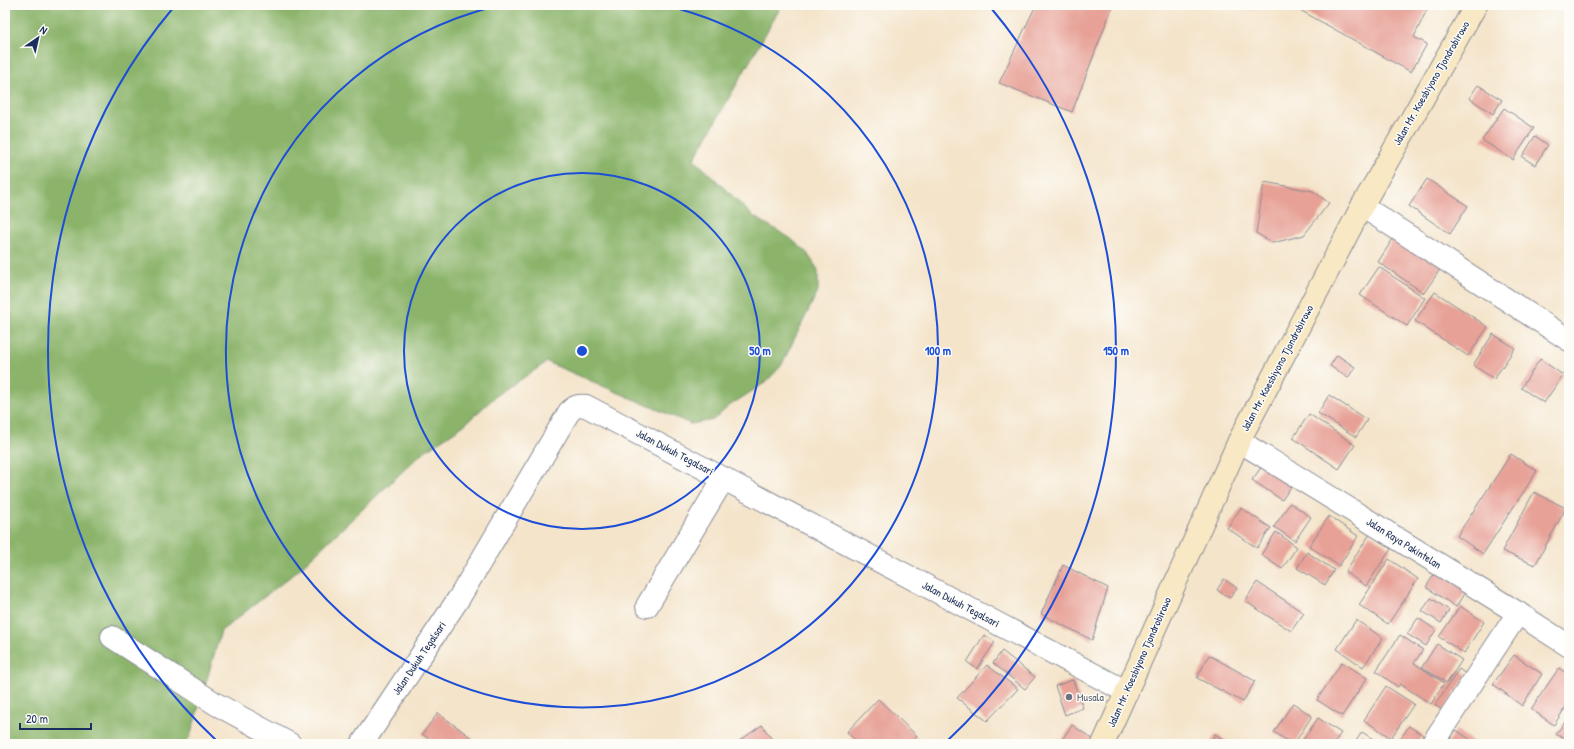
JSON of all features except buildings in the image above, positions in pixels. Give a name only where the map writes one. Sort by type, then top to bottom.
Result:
[{"type":"main road","name":"Jalan Mr. Koesbiyono Tjondrobirowo","points":[[1103,744],[1239,441],[1362,206],[1476,5]]},
{"type":"street","points":[[1362,206],[1569,340]]},
{"type":"street","name":"Jalan Dukuh Tegalsari","points":[[362,744],[459,598],[573,408],[586,406],[1127,692]]},
{"type":"street","name":"Jalan Raya Pakintelan","points":[[1239,441],[1569,646]]},
{"type":"street","points":[[646,606],[724,478]]},
{"type":"street","points":[[1432,744],[1518,613]]},
{"type":"street","points":[[112,637],[216,704],[290,744]]},
{"type":"green space","points":[[5,5],[782,5],[694,159],[753,216],[790,238],[807,253],[818,270],[818,291],[781,366],[766,382],[729,406],[713,420],[691,424],[547,362],[496,396],[464,425],[422,453],[296,572],[221,631],[190,737],[183,744],[5,744]]},
{"type":"place","name":"Musala","points":[[1069,697]]}]
